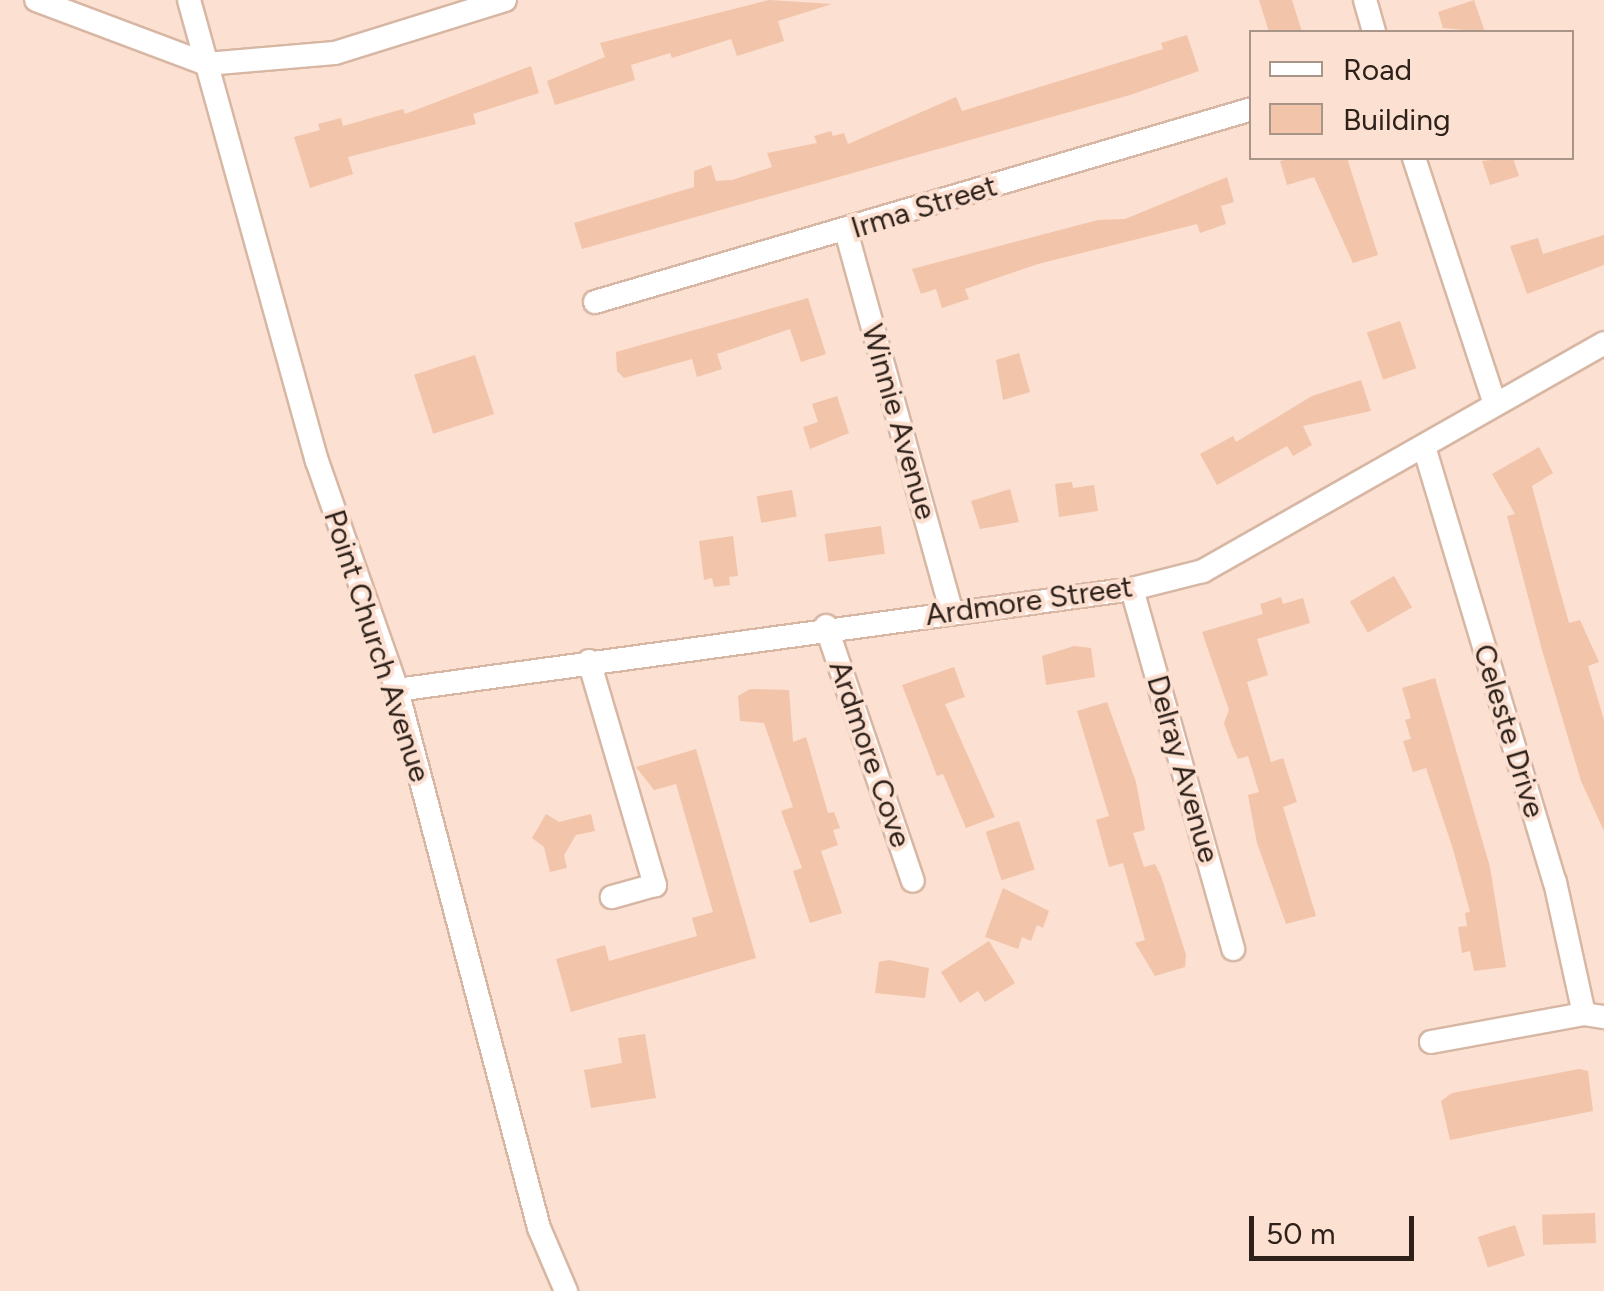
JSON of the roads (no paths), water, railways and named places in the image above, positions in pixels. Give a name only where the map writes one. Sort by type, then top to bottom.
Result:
[{"type":"street","points":[[36,0],[206,64],[335,53],[504,0]]},
{"type":"street","name":"Point Church Avenue","points":[[189,0],[316,461],[396,690],[539,1228],[566,1291]]},
{"type":"street","points":[[1364,0],[1373,30]]},
{"type":"street","name":"Irma Street","points":[[595,302],[1249,110]]},
{"type":"street","points":[[1415,160],[1494,404]]},
{"type":"street","name":"Winnie Avenue","points":[[846,231],[952,612]]},
{"type":"street","name":"Ardmore Street","points":[[396,690],[826,626],[1132,589],[1202,571],[1425,450],[1494,404],[1604,343]]},
{"type":"street","name":"Celeste Drive","points":[[1425,450],[1594,1016]]},
{"type":"street","name":"Delray Avenue","points":[[1132,589],[1233,949]]},
{"type":"street","name":"Ardmore Cove","points":[[826,626],[913,882]]},
{"type":"street","points":[[590,661],[655,885],[612,897]]},
{"type":"street","points":[[1431,1042],[1594,1016]]}]
